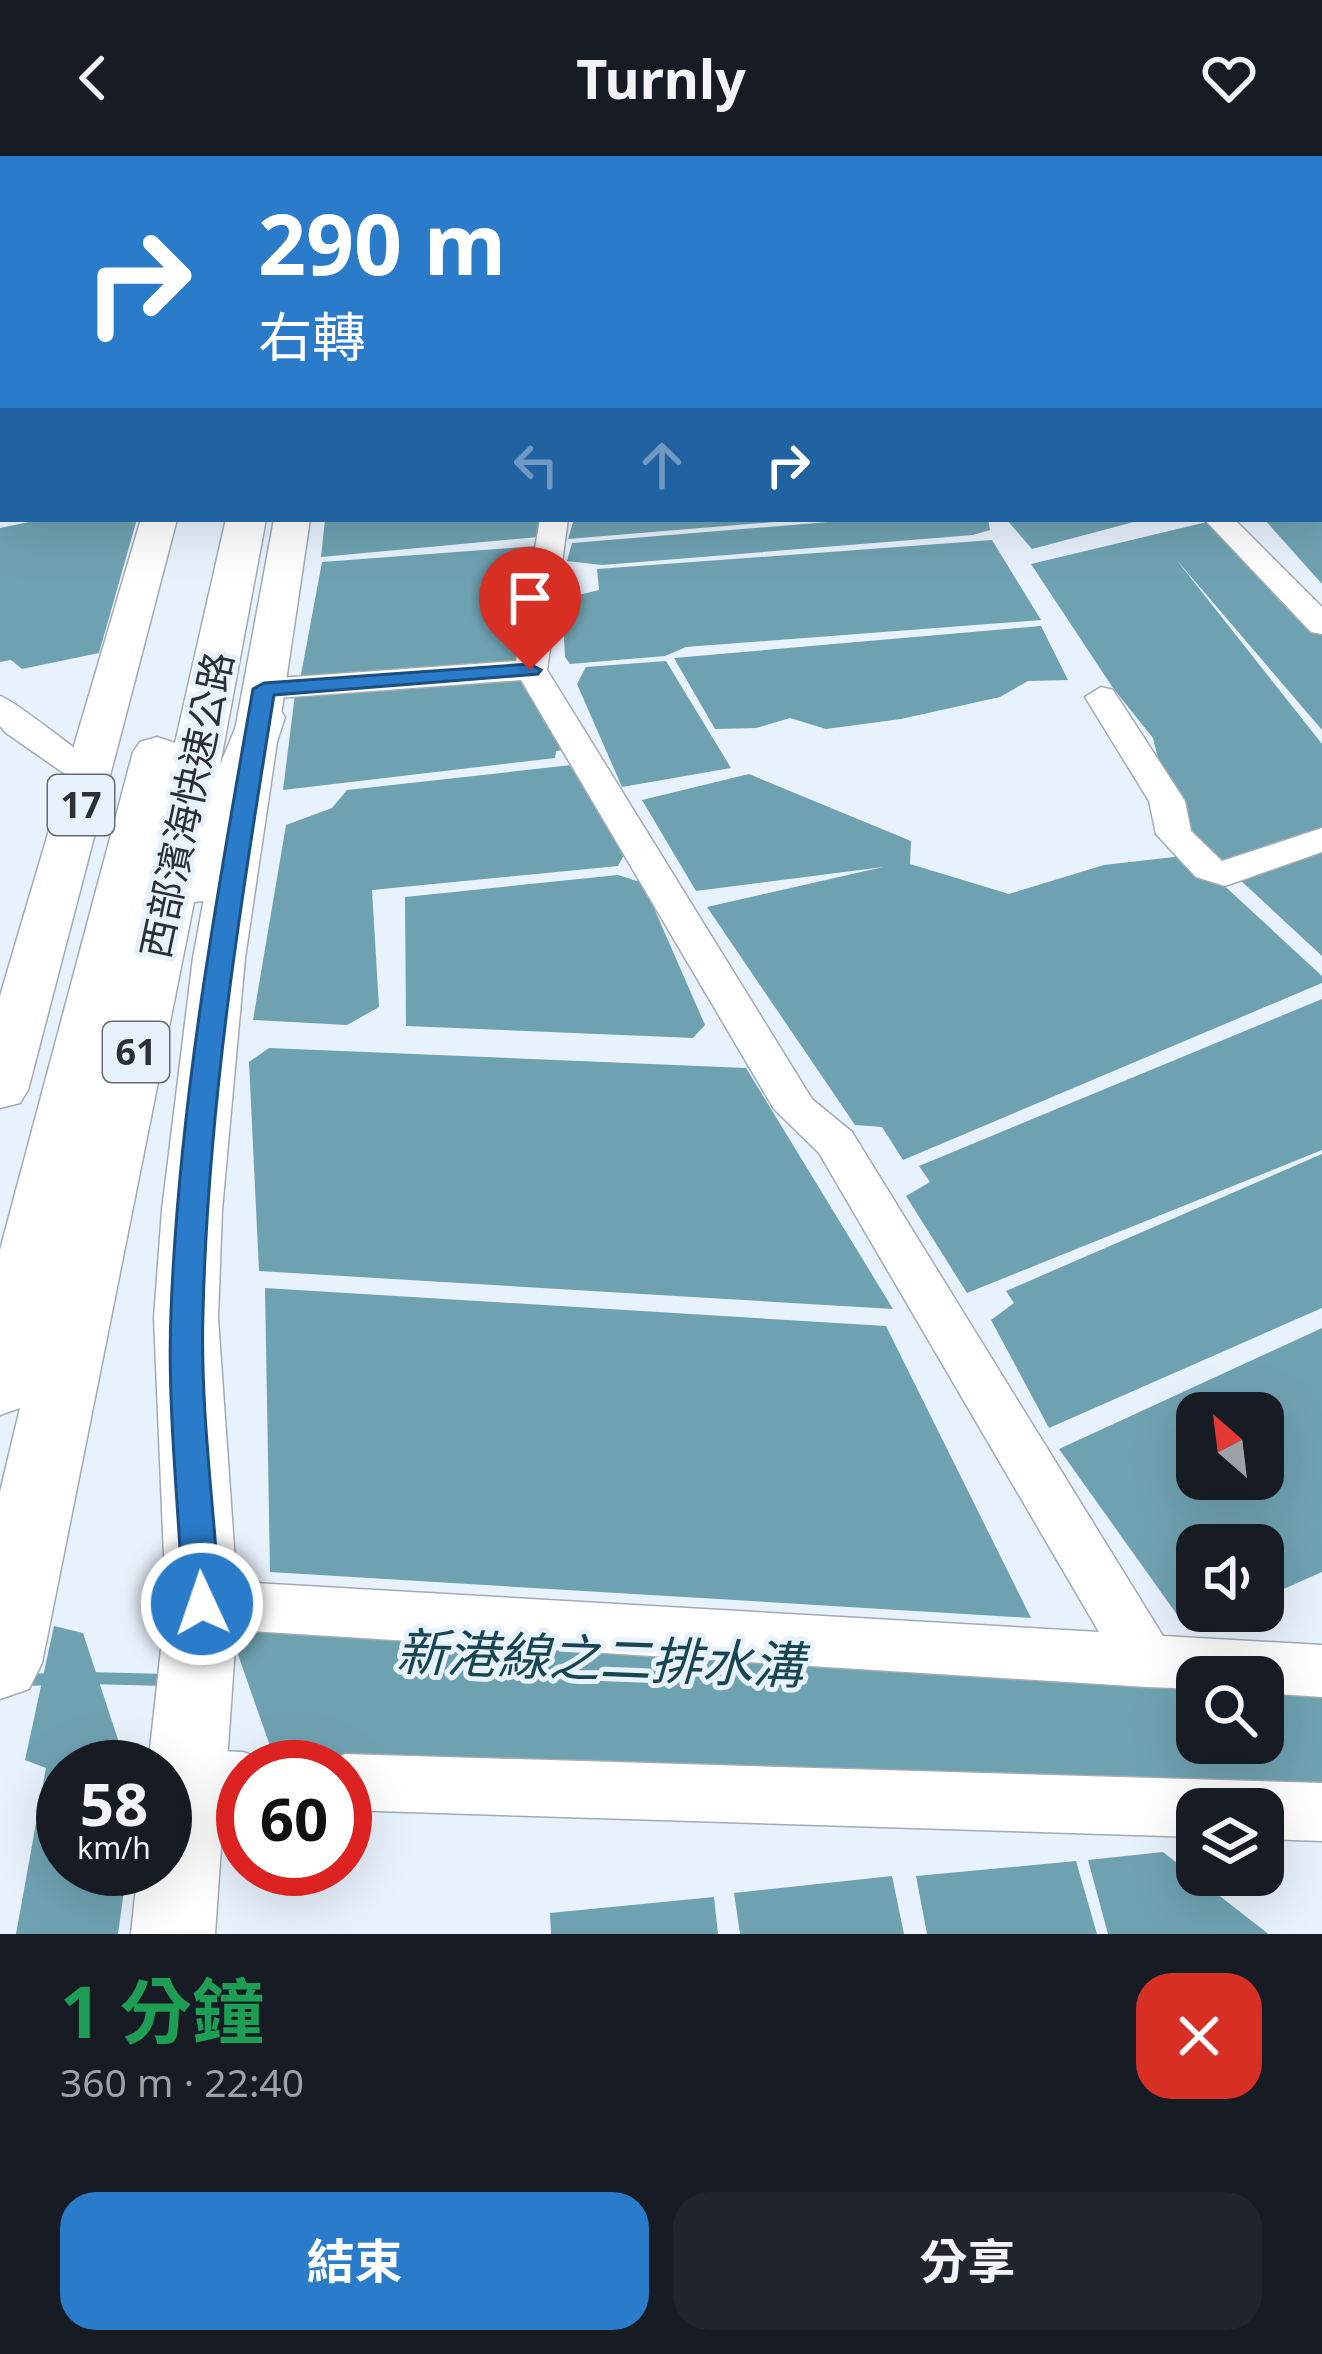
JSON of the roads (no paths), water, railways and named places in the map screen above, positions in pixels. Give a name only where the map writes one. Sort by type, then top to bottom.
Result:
[{"type":"highway","name":"西部濱海快速公路","points":[[0,1388],[212,522]]},
{"type":"highway","name":"西部濱海快速公路","points":[[17,1584],[118,1137],[245,522]]},
{"type":"highway","points":[[17,1584],[159,1100],[201,890],[263,703]]},
{"type":"highway","name":"61","points":[[0,1663],[17,1584]]},
{"type":"main road","name":"17","points":[[0,1090],[158,522]]},
{"type":"main road","points":[[172,1934],[216,1779],[186,1318],[192,1210],[219,958],[292,522]]},
{"type":"street","points":[[554,522],[530,670],[796,1109],[836,1143],[1148,1662]]},
{"type":"street","points":[[1221,522],[1322,625]]},
{"type":"street","points":[[263,703],[530,670]]},
{"type":"street","points":[[1101,697],[1167,801],[1174,834],[1209,869],[1225,875],[1322,839]]},
{"type":"street","points":[[0,706],[18,726],[89,776]]},
{"type":"street","points":[[202,1604],[1322,1671]]},
{"type":"street","points":[[372,1783],[1322,1812]]},
{"type":"water","points":[[29,522],[136,522],[99,653],[22,669],[11,660],[0,662],[0,528]]},
{"type":"water","points":[[325,522],[544,522],[538,537],[321,557]]},
{"type":"water","points":[[573,522],[774,522],[568,539]]},
{"type":"water","points":[[828,522],[989,522],[990,530],[602,565],[567,561],[572,543]]},
{"type":"water","points":[[1009,522],[1134,522],[1032,549]]},
{"type":"water","points":[[1212,522],[1322,634],[1322,730],[1175,558],[1322,744],[1322,831],[1220,866],[1196,843],[1160,767],[1153,738],[1113,688],[1031,564]]},
{"type":"water","points":[[1267,522],[1322,522],[1322,584]]},
{"type":"water","points":[[992,540],[1041,620],[686,647],[665,656],[570,664],[565,657],[562,599],[599,590],[597,569]]},
{"type":"water","points":[[537,546],[515,664],[300,680],[322,562]]},
{"type":"water","points":[[1041,626],[1068,680],[1028,681],[1000,697],[901,719],[826,729],[790,718],[756,728],[715,729],[674,658]]},
{"type":"water","points":[[666,661],[731,768],[622,787],[577,684],[586,667]]},
{"type":"water","points":[[536,678],[573,749],[556,751],[555,758],[283,790],[295,694]]},
{"type":"water","points":[[581,764],[625,853],[618,866],[372,890],[379,1007],[347,1025],[253,1020],[286,825],[332,808],[347,790]]},
{"type":"water","points":[[749,774],[911,841],[910,864],[1009,894],[1104,865],[1191,855],[1322,976],[1322,983],[903,1160],[882,1127],[855,1125],[707,907],[883,867],[696,891],[642,800]]},
{"type":"water","points":[[1322,849],[1322,956],[1238,878]]},
{"type":"water","points":[[618,875],[643,883],[705,1025],[693,1038],[406,1026],[405,897]]},
{"type":"water","points":[[1322,999],[1322,1150],[967,1293],[906,1196],[930,1182],[919,1166]]},
{"type":"water","points":[[269,1048],[746,1068],[893,1309],[259,1271],[249,1062]]},
{"type":"water","points":[[1322,1154],[1322,1308],[1049,1428],[991,1320],[1014,1303],[1006,1291]]},
{"type":"water","points":[[265,1288],[886,1326],[1031,1618],[270,1572]]},
{"type":"water","points":[[1322,1328],[1322,1572],[1284,1589],[1284,1524],[1176,1524],[1176,1613],[1059,1449],[1176,1395],[1176,1500],[1284,1500],[1284,1392],[1183,1392]]},
{"type":"water","points":[[54,1626],[83,1633],[118,1740],[36,1740],[36,1764],[25,1760]]},
{"type":"water","points":[[229,1629],[1176,1686],[1176,1764],[1284,1764],[1284,1692],[1322,1695],[1322,1797],[1284,1796],[1284,1788],[1176,1788],[1176,1792],[372,1766],[372,1740],[268,1740]]},
{"type":"water","points":[[36,1823],[36,1896],[123,1896],[118,1934],[16,1934]]},
{"type":"water","points":[[1163,1852],[1176,1862],[1176,1896],[1219,1896],[1268,1934],[1108,1934],[1088,1860]]},
{"type":"water","points":[[1076,1861],[1097,1934],[927,1934],[916,1876]]},
{"type":"water","points":[[892,1876],[904,1934],[740,1934],[734,1893]]},
{"type":"water","points":[[714,1897],[718,1934],[551,1934],[550,1913]]},
{"type":"waterway","name":"新港線之二排水溝","points":[[87,1678],[167,1680]]},
{"type":"waterway","name":"新港線之二排水溝","points":[[0,1681],[53,1679]]}]
